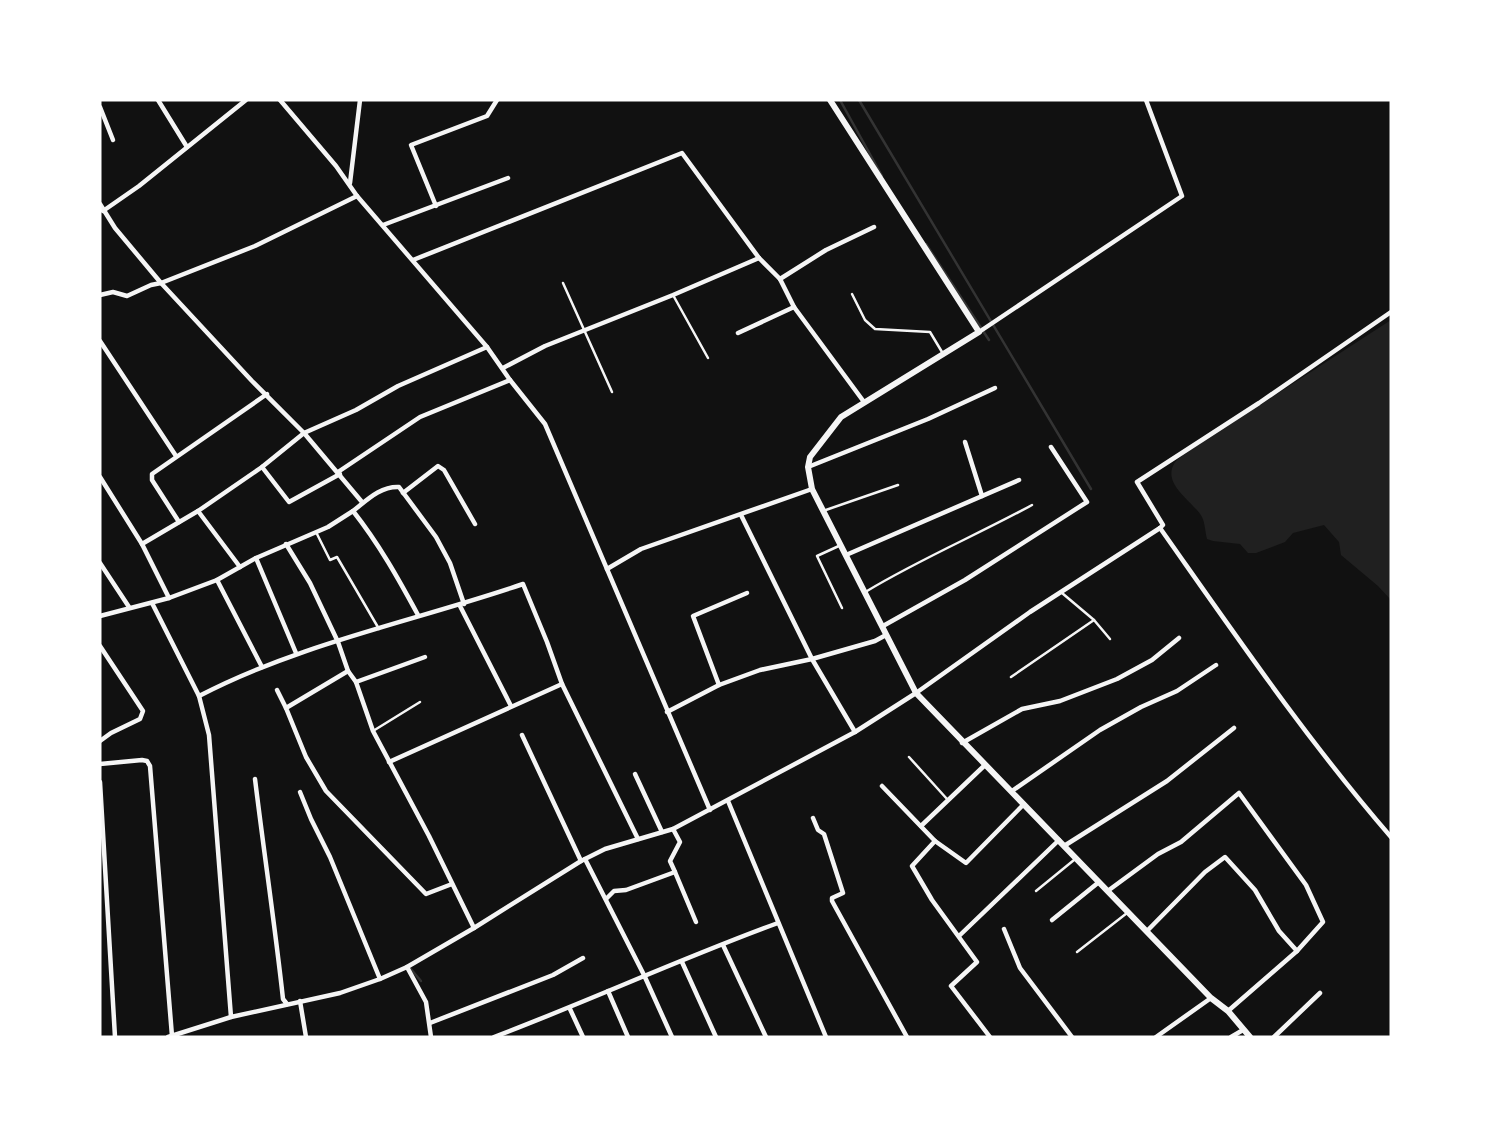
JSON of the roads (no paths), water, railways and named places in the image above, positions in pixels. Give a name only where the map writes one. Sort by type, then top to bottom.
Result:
[{"type":"street","points":[[158,100],[187,147]]},
{"type":"street","points":[[103,211],[139,186],[246,100]]},
{"type":"street","points":[[280,100],[357,196],[487,347],[545,424],[710,810]]},
{"type":"street","points":[[350,184],[360,100]]},
{"type":"street","points":[[436,206],[411,145],[487,116],[497,100]]},
{"type":"street","points":[[830,100],[982,331]]},
{"type":"street","points":[[1146,100],[1182,196],[982,331],[841,417],[823,437],[810,457],[808,467],[812,489],[916,693],[962,743],[1109,890],[1211,999],[1228,1011],[1250,1037]]},
{"type":"street","points":[[100,107],[113,140]]},
{"type":"street","points":[[413,260],[682,153],[760,258],[780,279],[794,307],[864,402]]},
{"type":"street","points":[[383,225],[508,178]]},
{"type":"street","points":[[100,295],[113,292],[127,296],[161,283],[255,246],[357,196]]},
{"type":"street","points":[[100,204],[161,283],[304,433],[362,502]]},
{"type":"street","points":[[780,279],[826,250],[874,226]]},
{"type":"street","points":[[503,368],[583,329],[760,258]]},
{"type":"street","points":[[738,333],[794,307]]},
{"type":"street","points":[[100,764],[142,760],[147,761],[150,766],[170,1037],[231,1017],[340,993],[380,979],[407,967],[474,928],[583,860],[605,849],[673,829],[855,732],[916,693],[1061,592],[1160,528],[1163,525],[1137,482],[1259,403],[1391,312]]},
{"type":"street","points":[[100,341],[176,456]]},
{"type":"street","points":[[142,544],[198,511],[262,467],[304,433],[356,410],[398,386],[487,347]]},
{"type":"street","points":[[262,467],[289,502],[339,473],[420,417],[510,380]]},
{"type":"street","points":[[808,467],[928,419],[995,388]]},
{"type":"street","points":[[180,522],[151,477],[152,474],[267,394]]},
{"type":"street","points":[[965,442],[982,496]]},
{"type":"street","points":[[1051,447],[1093,510]]},
{"type":"street","points":[[403,493],[438,466],[444,470],[475,524]]},
{"type":"street","points":[[100,477],[142,544],[169,598]]},
{"type":"street","points":[[846,555],[1019,480]]},
{"type":"street","points":[[100,616],[169,598],[218,580],[256,558],[346,518],[362,502],[392,487],[399,487],[436,537],[450,563],[462,605],[511,706]]},
{"type":"street","points":[[607,569],[641,549],[812,489]]},
{"type":"street","points":[[883,626],[965,580],[1087,502]]},
{"type":"street","points":[[198,511],[240,567]]},
{"type":"street","points":[[353,511],[374,537],[418,615]]},
{"type":"street","points":[[741,514],[812,659],[855,732]]},
{"type":"street","points":[[1160,528],[1333,767],[1391,837]]},
{"type":"street","points":[[286,544],[310,583],[338,642],[348,671],[356,682],[373,731],[474,928]]},
{"type":"street","points":[[256,558],[296,653]]},
{"type":"street","points":[[100,563],[129,607]]},
{"type":"street","points":[[218,580],[262,667]]},
{"type":"street","points":[[199,696],[233,678],[296,653],[418,615],[462,605],[523,584],[562,684],[638,839]]},
{"type":"street","points":[[719,685],[693,616],[747,593]]},
{"type":"street","points":[[152,603],[199,696],[211,747],[231,1017]]},
{"type":"street","points":[[667,712],[719,685],[760,670],[812,659],[875,641],[886,635]]},
{"type":"street","points":[[962,743],[1021,709],[1060,701],[1117,679],[1152,660],[1179,638]]},
{"type":"street","points":[[100,646],[143,711],[140,719],[100,741]]},
{"type":"street","points":[[356,682],[425,657]]},
{"type":"street","points":[[1012,791],[1100,730],[1141,706],[1177,691],[1216,666]]},
{"type":"street","points":[[286,708],[348,671]]},
{"type":"street","points":[[389,762],[562,684]]},
{"type":"street","points":[[277,690],[306,757],[326,791],[352,820],[426,894],[452,884]]},
{"type":"street","points":[[959,936],[1061,843],[1167,781],[1234,728]]},
{"type":"street","points":[[522,735],[583,860],[644,975],[672,1037]]},
{"type":"street","points":[[921,826],[985,765]]},
{"type":"street","points":[[635,774],[662,832]]},
{"type":"street","points":[[255,779],[283,999],[287,1003]]},
{"type":"street","points":[[100,782],[102,884],[115,1037]]},
{"type":"street","points":[[882,786],[935,841],[966,863],[1024,804]]},
{"type":"street","points":[[300,792],[380,979]]},
{"type":"street","points":[[1109,890],[1158,853],[1181,842],[1240,793],[1306,885],[1324,922],[1297,951],[1228,1011]]},
{"type":"street","points":[[728,801],[826,1037]]},
{"type":"street","points":[[813,818],[818,830],[824,834],[843,893],[832,898],[832,901],[907,1037]]},
{"type":"street","points":[[673,829],[680,842],[670,861],[696,922]]},
{"type":"street","points":[[935,841],[912,866],[932,900],[976,962],[951,986],[990,1037]]},
{"type":"street","points":[[1147,931],[1205,872],[1225,857],[1255,890],[1279,931],[1297,951]]},
{"type":"street","points":[[606,899],[614,891],[626,890],[675,872]]},
{"type":"street","points":[[1052,920],[1100,882]]},
{"type":"street","points":[[494,1037],[570,1009],[644,975],[778,923]]},
{"type":"street","points":[[1004,929],[1020,968],[1072,1037]]},
{"type":"street","points":[[723,945],[766,1037]]},
{"type":"street","points":[[430,1023],[553,975],[583,958]]},
{"type":"street","points":[[682,961],[716,1037]]},
{"type":"street","points":[[407,967],[426,1002],[431,1037]]},
{"type":"street","points":[[608,991],[628,1037]]},
{"type":"street","points":[[1274,1037],[1320,993]]},
{"type":"street","points":[[1156,1037],[1211,999]]},
{"type":"street","points":[[300,1001],[306,1037]]},
{"type":"street","points":[[570,1009],[583,1037]]},
{"type":"street","points":[[1231,1037],[1243,1030]]},
{"type":"lane","points":[[563,283],[612,392]]},
{"type":"lane","points":[[852,293],[865,320],[875,329],[930,332],[943,355]]},
{"type":"lane","points":[[673,295],[708,358]]},
{"type":"lane","points":[[823,511],[898,485]]},
{"type":"lane","points":[[865,592],[901,570],[982,533],[1032,505]]},
{"type":"lane","points":[[316,532],[330,560],[338,557],[379,629]]},
{"type":"lane","points":[[841,545],[817,556],[842,608]]},
{"type":"lane","points":[[1061,592],[1094,620],[1110,639]]},
{"type":"lane","points":[[1011,677],[1094,620]]},
{"type":"lane","points":[[373,731],[420,702]]},
{"type":"lane","points":[[909,757],[949,801]]},
{"type":"lane","points":[[1036,891],[1076,858]]},
{"type":"lane","points":[[1077,952],[1128,912]]},
{"type":"waterway","points":[[840,100],[882,176]]},
{"type":"waterway","points":[[859,100],[1091,489]]},
{"type":"waterway","points":[[926,244],[989,340]]},
{"type":"waterway","points":[[410,968],[421,981]]}]
